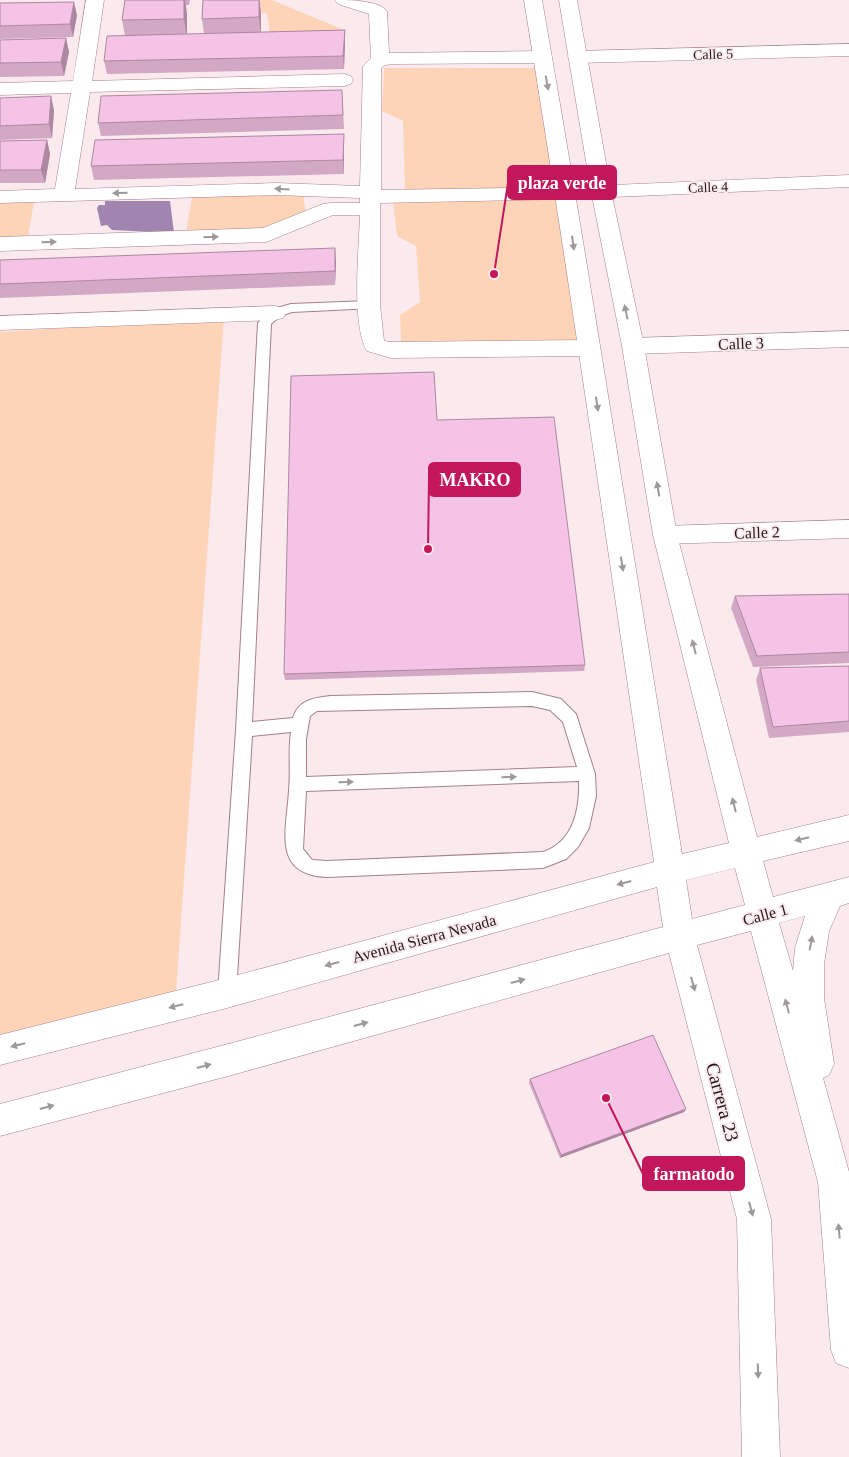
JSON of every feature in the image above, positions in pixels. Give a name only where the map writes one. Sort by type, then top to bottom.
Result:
[{"type":"main road","points":[[64,195],[95,0]]},
{"type":"main road","points":[[344,0],[378,11],[380,60]]},
{"type":"main road","name":"Carrera 23","points":[[533,0],[566,193],[588,348],[680,937],[754,1219],[760,1457]]},
{"type":"main road","points":[[568,0],[601,191],[633,346],[665,535],[762,914],[835,1182]]},
{"type":"main road","name":"Calle 5","points":[[578,57],[849,50]]},
{"type":"main road","points":[[542,57],[394,58],[380,60],[372,66],[369,305],[371,336],[375,346],[391,350],[588,348]]},
{"type":"main road","points":[[0,89],[344,80]]},
{"type":"main road","name":"Calle 4","points":[[371,199],[566,193],[849,180]]},
{"type":"main road","points":[[0,197],[276,189],[331,192],[371,199]]},
{"type":"main road","points":[[0,244],[266,235],[330,209],[371,199]]},
{"type":"main road","points":[[0,323],[275,313]]},
{"type":"main road","name":"Calle 3","points":[[633,346],[849,339]]},
{"type":"main road","name":"Calle 2","points":[[665,535],[849,529]]},
{"type":"main road","name":"Avenida Sierra Nevada","points":[[0,1050],[227,993],[671,870],[849,828]]},
{"type":"main road","points":[[840,893],[814,930],[809,955],[807,983],[835,1182],[849,1350]]},
{"type":"main road","name":"Calle 1","points":[[680,937],[840,893]]},
{"type":"main road","points":[[0,1120],[680,937]]},
{"type":"lane","points":[[227,993],[244,730],[265,323],[275,313],[291,308],[369,305]]},
{"type":"lane","points":[[532,699],[555,704],[570,719],[588,774],[588,796],[583,823],[572,842],[560,854],[542,860],[313,869],[303,865],[294,849],[299,724],[303,712],[314,705],[330,703],[532,699]]},
{"type":"lane","points":[[244,730],[299,724]]},
{"type":"lane","points":[[298,784],[588,774]]},
{"type":"shaded area","points":[[207,0],[272,0],[344,30],[270,34],[267,13],[218,12]]},
{"type":"shaded area","points":[[384,68],[535,68],[555,190],[405,193],[403,121],[382,111]]},
{"type":"shaded area","points":[[303,195],[307,219],[266,235],[186,233],[192,197]]},
{"type":"shaded area","points":[[559,199],[579,341],[401,343],[400,315],[420,302],[416,246],[397,236],[393,202]]},
{"type":"shaded area","points":[[34,201],[28,238],[0,239],[0,202]]},
{"type":"shaded area","points":[[105,201],[170,201],[174,233],[112,230],[107,225],[101,226],[97,208],[99,205],[105,205]]},
{"type":"shaded area","points":[[224,318],[175,1006],[0,1050],[0,332]]},
{"type":"building","points":[[125,0],[184,0],[184,19],[122,20]]},
{"type":"building","points":[[203,0],[259,0],[259,17],[202,19]]},
{"type":"building","points":[[74,2],[70,24],[0,26],[0,3]]},
{"type":"building","points":[[345,30],[343,56],[104,61],[107,36]]},
{"type":"building","points":[[66,38],[61,62],[0,63],[0,40]]},
{"type":"building","points":[[342,90],[343,115],[98,123],[101,96]]},
{"type":"building","points":[[51,96],[49,124],[0,126],[0,98]]},
{"type":"building","points":[[344,134],[343,160],[91,166],[95,140]]},
{"type":"building","points":[[47,140],[41,170],[0,170],[0,141]]},
{"type":"building","points":[[335,248],[335,271],[0,284],[0,260]]},
{"type":"building","points":[[434,372],[437,420],[554,417],[585,665],[284,674],[291,376]]},
{"type":"building","points":[[849,594],[849,652],[757,656],[735,596]]},
{"type":"building","points":[[849,666],[849,721],[773,727],[760,668]]},
{"type":"building","points":[[653,1035],[686,1109],[561,1155],[530,1079]]},
{"type":"place","name":"plaza verde","points":[[494,274]]},
{"type":"place","name":"MAKRO","points":[[428,549]]},
{"type":"place","name":"farmatodo","points":[[606,1098]]}]
